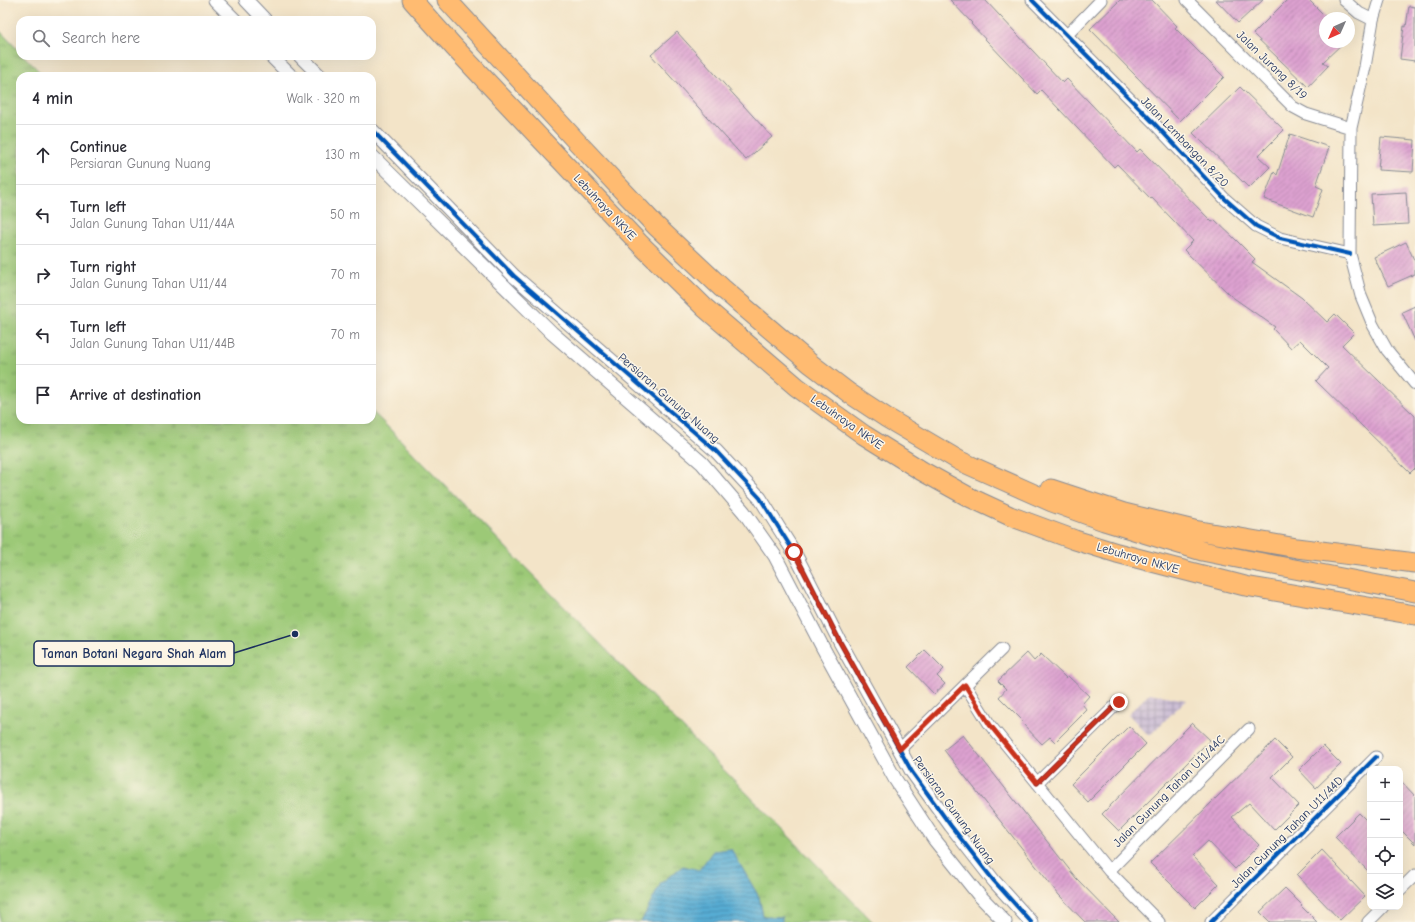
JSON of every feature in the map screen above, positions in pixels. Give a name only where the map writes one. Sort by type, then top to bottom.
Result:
[{"type":"highway","name":"Lebuhraya NKVE","points":[[412,0],[454,47],[638,243],[705,308],[797,387],[864,435],[922,471],[969,497],[1010,516],[1075,540],[1123,555],[1245,586],[1415,616]]},
{"type":"highway","name":"Lebuhraya NKVE","points":[[447,0],[656,226],[722,288],[799,354],[849,393],[887,418],[960,461],[1052,502],[1104,521],[1156,538],[1202,550],[1415,592]]},
{"type":"highway","points":[[960,461],[1064,492],[1124,513],[1194,530],[1297,548],[1415,564]]},
{"type":"street","points":[[215,0],[231,16]]},
{"type":"street","points":[[246,0],[261,16]]},
{"type":"street","name":"Jalan Lembangan 8/20","points":[[1032,0],[1154,123],[1224,198],[1256,226],[1280,238],[1350,254]]},
{"type":"street","points":[[1066,35],[1101,0]]},
{"type":"street","name":"Jalan Jurang 8/19","points":[[1187,0],[1293,107],[1306,114],[1351,128]]},
{"type":"street","points":[[1344,0],[1360,14],[1373,20]]},
{"type":"street","points":[[1380,0],[1373,20],[1365,68],[1351,128],[1350,254],[1361,296],[1373,325],[1387,350],[1415,384]]},
{"type":"street","points":[[275,60],[287,72]]},
{"type":"street","points":[[304,60],[316,72]]},
{"type":"street","name":"Persiaran Gunung Nuang","points":[[376,134],[514,276],[716,451],[760,498],[794,552],[840,642],[912,772],[950,826],[994,881],[1031,922]]},
{"type":"street","points":[[376,160],[552,333],[702,463],[744,512],[775,556],[823,648],[895,779],[934,839],[978,894],[1005,922]]},
{"type":"street","points":[[900,749],[1002,649]]},
{"type":"street","points":[[965,685],[990,725],[1109,871],[1159,922]]},
{"type":"street","points":[[1037,783],[1119,702]]},
{"type":"street","name":"Jalan Gunung Tahan U11/44C","points":[[1109,871],[1249,729]]},
{"type":"street","name":"Jalan Gunung Tahan U11/44D","points":[[1211,922],[1376,757]]},
{"type":"street","points":[[1403,887],[1415,875]]},
{"type":"street","points":[[1368,922],[1380,910]]},
{"type":"shaded area","points":[[1150,693],[1186,700],[1149,736],[1128,714]]},
{"type":"green space","points":[[0,31],[16,48],[16,60],[28,60],[40,72],[16,72],[16,424],[376,424],[376,415],[873,922],[782,922],[781,917],[763,916],[759,897],[731,849],[713,851],[699,871],[683,866],[661,883],[641,922],[0,922]]},
{"type":"water","points":[[731,849],[759,897],[763,916],[782,917],[782,922],[641,922],[661,883],[683,866],[699,870],[713,851]]},
{"type":"building","points":[[950,0],[985,0],[1063,83],[1067,79],[1137,152],[1140,149],[1212,222],[1215,220],[1236,240],[1255,259],[1252,262],[1302,298],[1327,322],[1335,314],[1354,333],[1342,345],[1415,416],[1415,468],[1410,473],[1316,381],[1328,368],[1300,340],[1291,348],[1273,329],[1275,327],[1231,296],[1184,250],[1193,241],[1117,164],[1114,167],[1041,90],[1037,94]]},
{"type":"building","points":[[1120,0],[1152,0],[1177,26],[1175,28],[1224,77],[1180,121],[1090,29]]},
{"type":"building","points":[[1216,0],[1263,0],[1238,23]]},
{"type":"building","points":[[1287,0],[1309,0],[1321,12],[1319,12],[1319,48],[1338,48],[1323,62],[1328,66],[1308,87],[1253,34]]},
{"type":"building","points":[[1409,6],[1415,7],[1415,61],[1400,59],[1404,26],[1406,27]]},
{"type":"building","points":[[677,32],[772,137],[746,160],[651,55]]},
{"type":"building","points":[[1240,87],[1284,130],[1258,156],[1270,167],[1249,188],[1193,133]]},
{"type":"building","points":[[1290,134],[1329,147],[1316,186],[1323,189],[1313,217],[1264,199],[1274,172],[1277,175]]},
{"type":"building","points":[[1381,137],[1415,140],[1413,172],[1378,170]]},
{"type":"building","points":[[1406,192],[1408,224],[1373,226],[1371,194]]},
{"type":"building","points":[[1406,242],[1415,262],[1415,274],[1388,286],[1374,257]]},
{"type":"building","points":[[1415,306],[1415,341],[1402,312]]},
{"type":"building","points":[[925,650],[944,669],[937,676],[945,684],[934,694],[908,667]]},
{"type":"building","points":[[1027,653],[1034,661],[1041,654],[1066,678],[1068,676],[1089,696],[1082,704],[1087,710],[1055,742],[1050,737],[1042,744],[1021,722],[1023,721],[999,697],[1006,689],[998,681]]},
{"type":"building","points":[[1192,723],[1210,740],[1119,831],[1102,814]]},
{"type":"building","points":[[1129,726],[1146,744],[1088,802],[1071,784]]},
{"type":"building","points":[[963,735],[1076,878],[1119,922],[1085,922],[1059,895],[944,750]]},
{"type":"building","points":[[1275,740],[1292,757],[1272,777],[1299,805],[1274,830],[1249,803],[1232,817],[1259,845],[1235,869],[1208,841],[1192,856],[1219,884],[1195,908],[1150,863]]},
{"type":"building","points":[[1323,746],[1341,764],[1316,788],[1299,770]]},
{"type":"building","points":[[1403,783],[1415,796],[1415,844],[1403,832]]},
{"type":"building","points":[[1359,813],[1367,821],[1367,870],[1335,837]]},
{"type":"building","points":[[1322,850],[1365,896],[1340,920],[1297,875]]},
{"type":"building","points":[[1285,888],[1317,922],[1270,922],[1260,912]]},
{"type":"cycle path","points":[[1032,0],[1154,123],[1224,198],[1256,226],[1280,238],[1350,254]]},
{"type":"cycle path","points":[[376,134],[514,276],[716,451],[760,498],[794,552],[840,642],[912,772],[951,826],[994,881],[1031,922]]},
{"type":"cycle path","points":[[1037,783],[1119,702]]},
{"type":"cycle path","points":[[1211,922],[1376,757]]},
{"type":"place","name":"Taman Botani Negara Shah Alam","points":[[295,634]]},
{"type":"route","points":[[794,552],[840,642],[900,749],[965,685],[990,725],[1037,783],[1119,702]]}]
